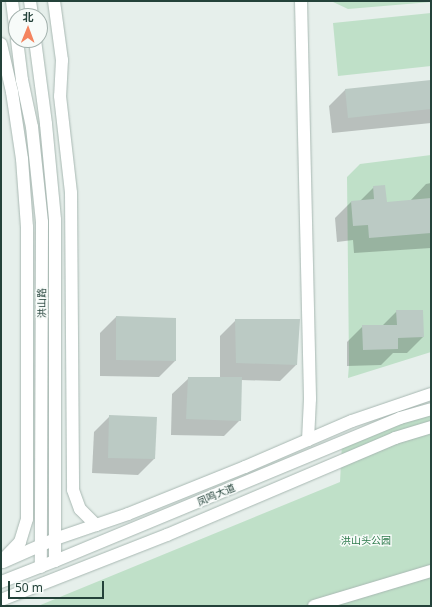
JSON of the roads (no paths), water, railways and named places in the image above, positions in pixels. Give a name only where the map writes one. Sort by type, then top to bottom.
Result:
[{"type":"street","points":[[54,1],[62,60],[60,96],[71,193],[73,490],[80,509],[96,525]]},
{"type":"street","points":[[301,1],[310,399],[308,440]]},
{"type":"street","points":[[1,44],[12,92],[21,152],[27,227],[26,519],[20,542],[1,562]]},
{"type":"street","name":"洪山路","points":[[18,48],[22,80],[32,128],[42,222],[41,567]]},
{"type":"street","name":"洪山路","points":[[36,48],[46,124],[55,220],[55,562]]},
{"type":"street","name":"凤鸣大道","points":[[1,562],[55,539],[135,511],[352,421],[431,394]]},
{"type":"street","name":"凤鸣大道","points":[[1,582],[55,562],[400,418],[431,409]]},
{"type":"street","points":[[1,600],[168,535],[395,438],[431,427]]},
{"type":"street","points":[[314,606],[431,571]]},
{"type":"park label","name":"洪山头公园","points":[[366,541]]}]
